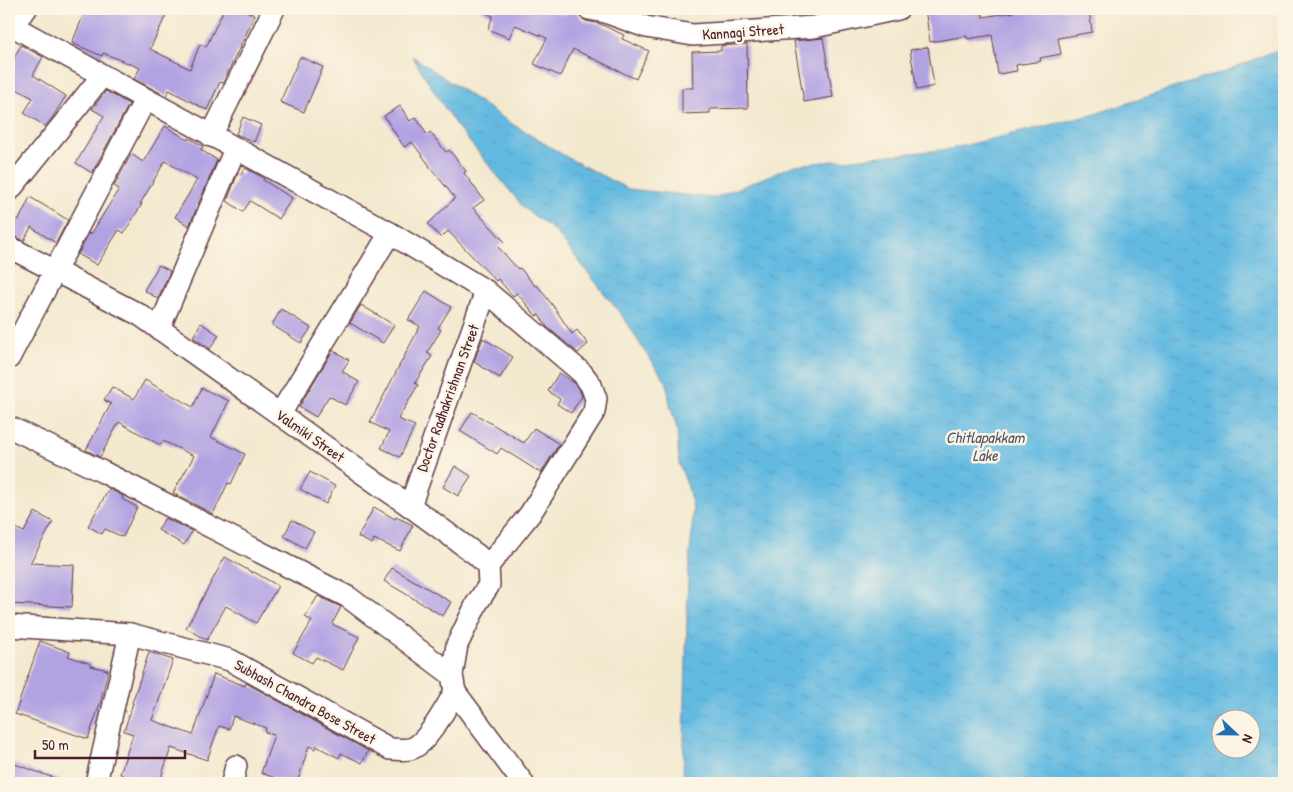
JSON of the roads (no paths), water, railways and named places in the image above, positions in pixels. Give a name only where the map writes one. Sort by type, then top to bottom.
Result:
[{"type":"street","points":[[26,9],[9,25],[390,234],[486,291],[582,373],[592,385],[596,399],[594,412],[530,514],[488,566],[489,585],[477,603],[457,645],[454,684]]},
{"type":"street","points":[[211,136],[274,9]]},
{"type":"street","name":"Kannagi Street","points":[[601,10],[646,27],[693,35],[814,27],[898,9]]},
{"type":"street","points":[[9,191],[102,76]]},
{"type":"street","points":[[9,358],[145,100]]},
{"type":"street","points":[[159,329],[236,149]]},
{"type":"street","points":[[280,414],[390,234]]},
{"type":"street","name":"Valmiki Street","points":[[9,247],[140,315],[410,506],[477,555],[488,566]]},
{"type":"street","name":"Doctor Radhakrishnan Street","points":[[410,506],[486,291]]},
{"type":"street","points":[[9,427],[348,597],[454,684],[523,783]]},
{"type":"street","name":"Subhash Chandra Bose Street","points":[[9,626],[130,634],[230,660],[390,749],[404,750],[414,748],[426,738],[454,684]]},
{"type":"street","points":[[96,783],[130,634]]},
{"type":"water","name":"Chitlapakkam Lake","points":[[1284,47],[1284,783],[683,783],[688,576],[693,508],[688,487],[679,464],[677,428],[670,405],[667,383],[627,322],[555,231],[524,208],[455,124],[412,56],[512,124],[570,159],[628,189],[714,198],[795,165],[950,149],[1092,115],[1231,69]]}]
